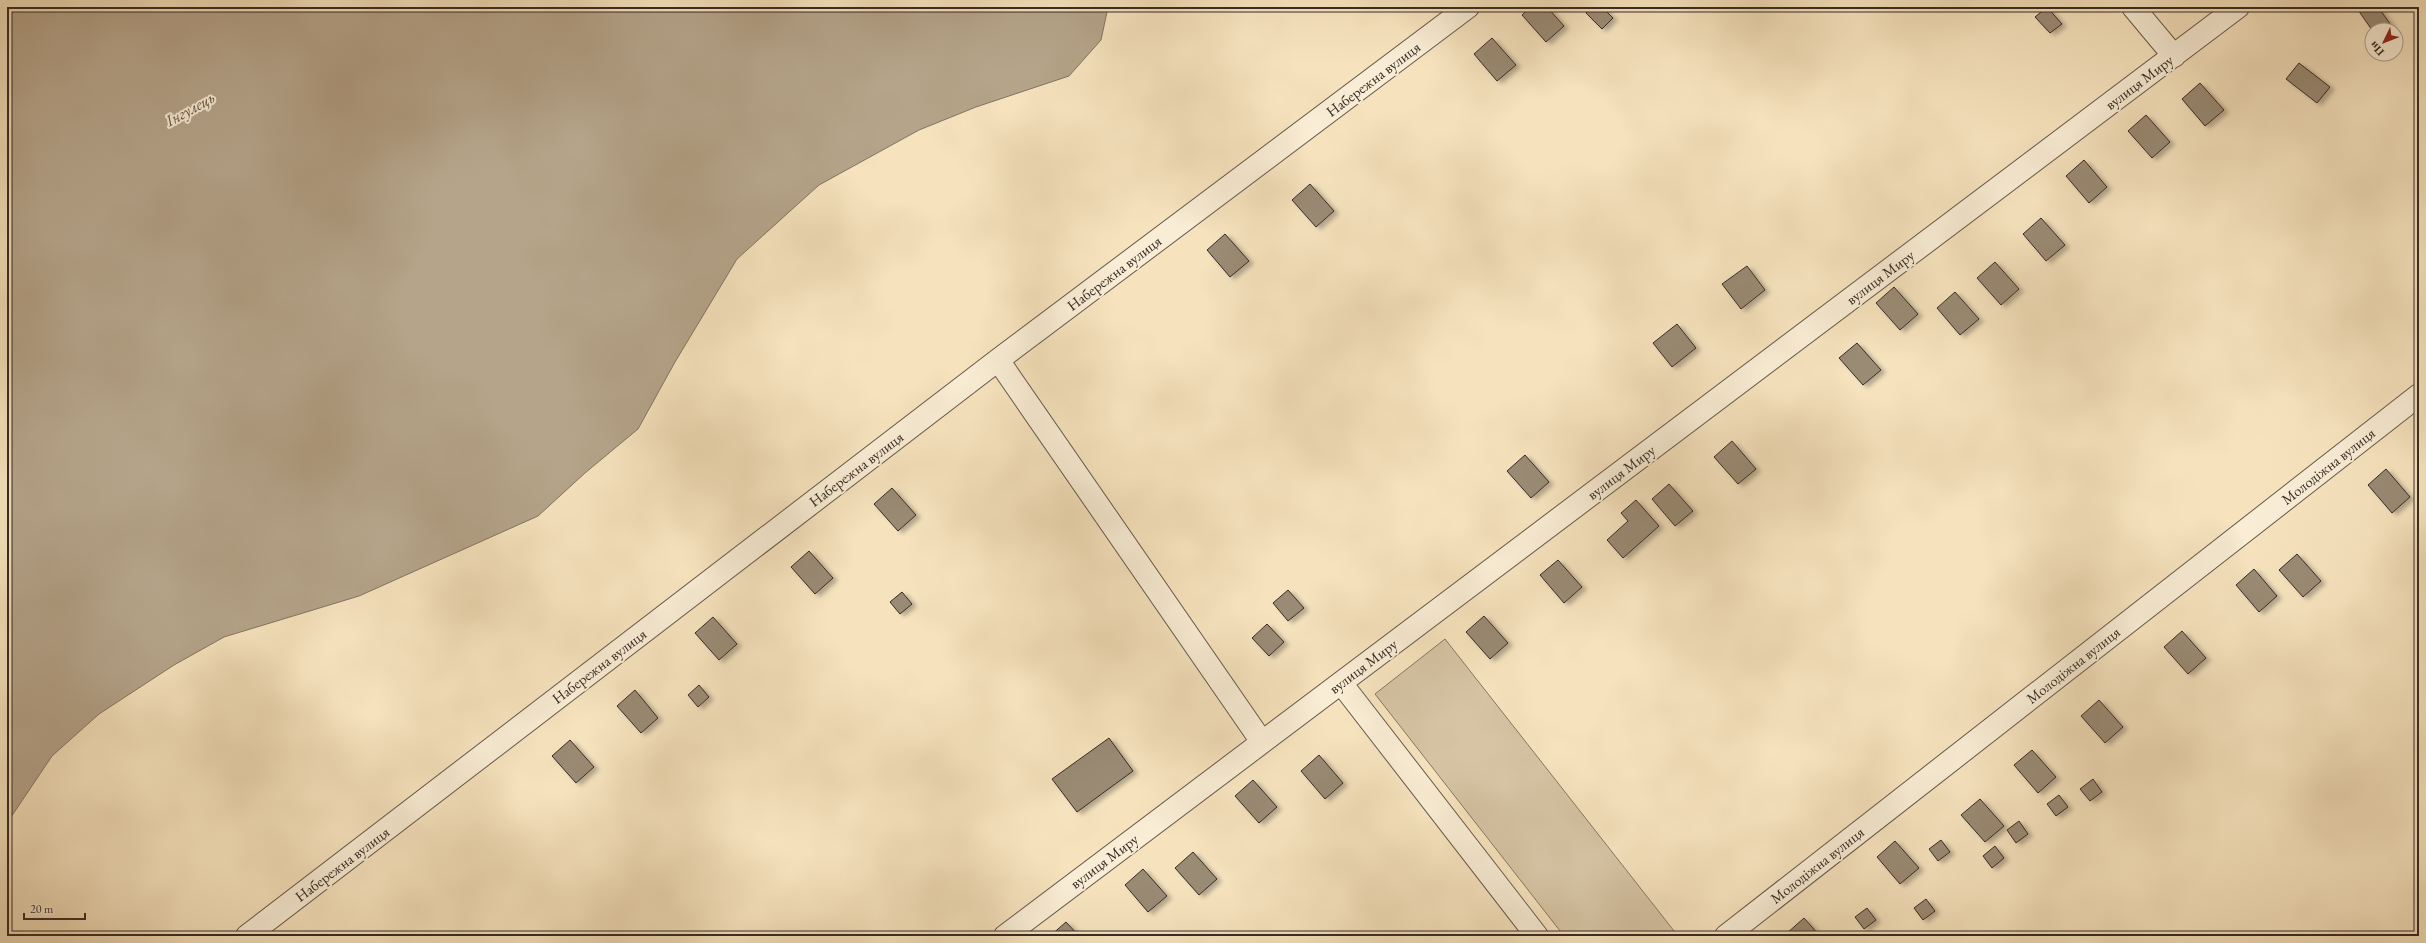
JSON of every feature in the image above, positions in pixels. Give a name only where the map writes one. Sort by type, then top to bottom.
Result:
[{"type":"street","name":"Набережна вулиця","points":[[247,936],[998,360],[1468,7]]},
{"type":"street","points":[[2133,7],[2174,56]]},
{"type":"street","name":"вулиця Миру","points":[[1005,936],[2238,7]]},
{"type":"street","points":[[998,360],[1262,742]]},
{"type":"street","name":"Молодіжна вулиця","points":[[1726,936],[2419,395]]},
{"type":"street","points":[[1341,683],[1537,936]]},
{"type":"shaded area","points":[[1445,639],[1678,936],[1564,936],[1375,694]]},
{"type":"water","name":"Інгулець","points":[[7,7],[1108,7],[1101,40],[1069,76],[976,107],[919,130],[819,185],[737,259],[675,362],[638,429],[585,473],[538,516],[359,596],[224,637],[174,665],[99,714],[52,756],[7,823]]},
{"type":"building","points":[[1531,7],[1547,7],[1564,26],[1546,42],[1522,15]]},
{"type":"building","points":[[1592,7],[1602,7],[1613,18],[1602,29],[1586,13]]},
{"type":"building","points":[[2047,7],[2062,24],[2050,33],[2035,17]]},
{"type":"building","points":[[2356,7],[2378,7],[2389,22],[2366,22]]},
{"type":"building","points":[[1492,38],[1516,65],[1497,81],[1474,54]]},
{"type":"building","points":[[2299,63],[2330,87],[2317,103],[2286,79]]},
{"type":"building","points":[[2200,83],[2224,110],[2205,126],[2182,99]]},
{"type":"building","points":[[2146,115],[2170,142],[2152,158],[2128,131]]},
{"type":"building","points":[[2084,160],[2107,187],[2089,203],[2066,176]]},
{"type":"building","points":[[1310,184],[1334,211],[1316,227],[1292,200]]},
{"type":"building","points":[[2041,218],[2065,245],[2046,261],[2023,234]]},
{"type":"building","points":[[1225,234],[1249,261],[1230,277],[1207,250]]},
{"type":"building","points":[[1995,262],[2019,289],[2001,305],[1977,278]]},
{"type":"building","points":[[1747,266],[1765,290],[1741,309],[1722,284]]},
{"type":"building","points":[[1894,287],[1918,314],[1900,330],[1876,303]]},
{"type":"building","points":[[1955,292],[1979,319],[1960,335],[1937,308]]},
{"type":"building","points":[[1677,324],[1696,348],[1672,367],[1653,343]]},
{"type":"building","points":[[1857,343],[1881,370],[1863,385],[1839,358]]},
{"type":"building","points":[[1732,441],[1756,469],[1738,484],[1714,457]]},
{"type":"building","points":[[1525,455],[1549,482],[1531,498],[1507,471]]},
{"type":"building","points":[[2386,469],[2410,497],[2392,513],[2368,485]]},
{"type":"building","points":[[1669,484],[1693,511],[1675,526],[1652,499]]},
{"type":"building","points":[[892,488],[916,515],[898,531],[874,504]]},
{"type":"building","points":[[1636,500],[1659,526],[1623,558],[1607,540],[1628,521],[1621,513]]},
{"type":"building","points":[[809,551],[833,578],[815,594],[791,567]]},
{"type":"building","points":[[2297,554],[2321,581],[2303,597],[2279,570]]},
{"type":"building","points":[[1558,560],[1582,587],[1564,603],[1540,575]]},
{"type":"building","points":[[2254,569],[2277,596],[2259,612],[2236,585]]},
{"type":"building","points":[[1288,590],[1304,608],[1288,621],[1273,603]]},
{"type":"building","points":[[902,592],[912,604],[900,614],[890,602]]},
{"type":"building","points":[[1484,616],[1508,643],[1490,659],[1466,632]]},
{"type":"building","points":[[713,617],[737,644],[719,660],[695,633]]},
{"type":"building","points":[[1267,624],[1284,642],[1269,656],[1252,638]]},
{"type":"building","points":[[2182,631],[2206,658],[2188,674],[2164,647]]},
{"type":"building","points":[[699,685],[709,697],[698,707],[688,695]]},
{"type":"building","points":[[635,690],[658,718],[641,733],[617,706]]},
{"type":"building","points":[[2099,700],[2123,727],[2105,743],[2081,716]]},
{"type":"building","points":[[1109,738],[1133,771],[1077,812],[1052,779]]},
{"type":"building","points":[[570,740],[594,767],[576,783],[552,756]]},
{"type":"building","points":[[2032,750],[2056,777],[2038,793],[2014,765]]},
{"type":"building","points":[[1319,755],[1343,783],[1325,799],[1301,771]]},
{"type":"building","points":[[2093,779],[2102,792],[2090,801],[2080,789]]},
{"type":"building","points":[[1253,780],[1277,807],[1259,823],[1235,796]]},
{"type":"building","points":[[2059,795],[2068,807],[2056,816],[2047,804]]},
{"type":"building","points":[[1980,799],[2004,826],[1985,842],[1961,815]]},
{"type":"building","points":[[2019,821],[2028,834],[2016,843],[2007,830]]},
{"type":"building","points":[[1941,840],[1950,852],[1938,861],[1929,849]]},
{"type":"building","points":[[1895,841],[1919,868],[1900,884],[1877,857]]},
{"type":"building","points":[[1995,846],[2004,858],[1992,868],[1983,856]]},
{"type":"building","points":[[1193,852],[1217,879],[1199,895],[1175,868]]},
{"type":"building","points":[[1143,869],[1167,896],[1148,912],[1125,885]]},
{"type":"building","points":[[1926,899],[1935,911],[1923,920],[1914,908]]},
{"type":"building","points":[[1867,908],[1876,920],[1864,929],[1855,917]]},
{"type":"building","points":[[1804,918],[1820,936],[1788,936],[1786,934]]},
{"type":"building","points":[[1066,922],[1079,936],[1050,936]]}]
